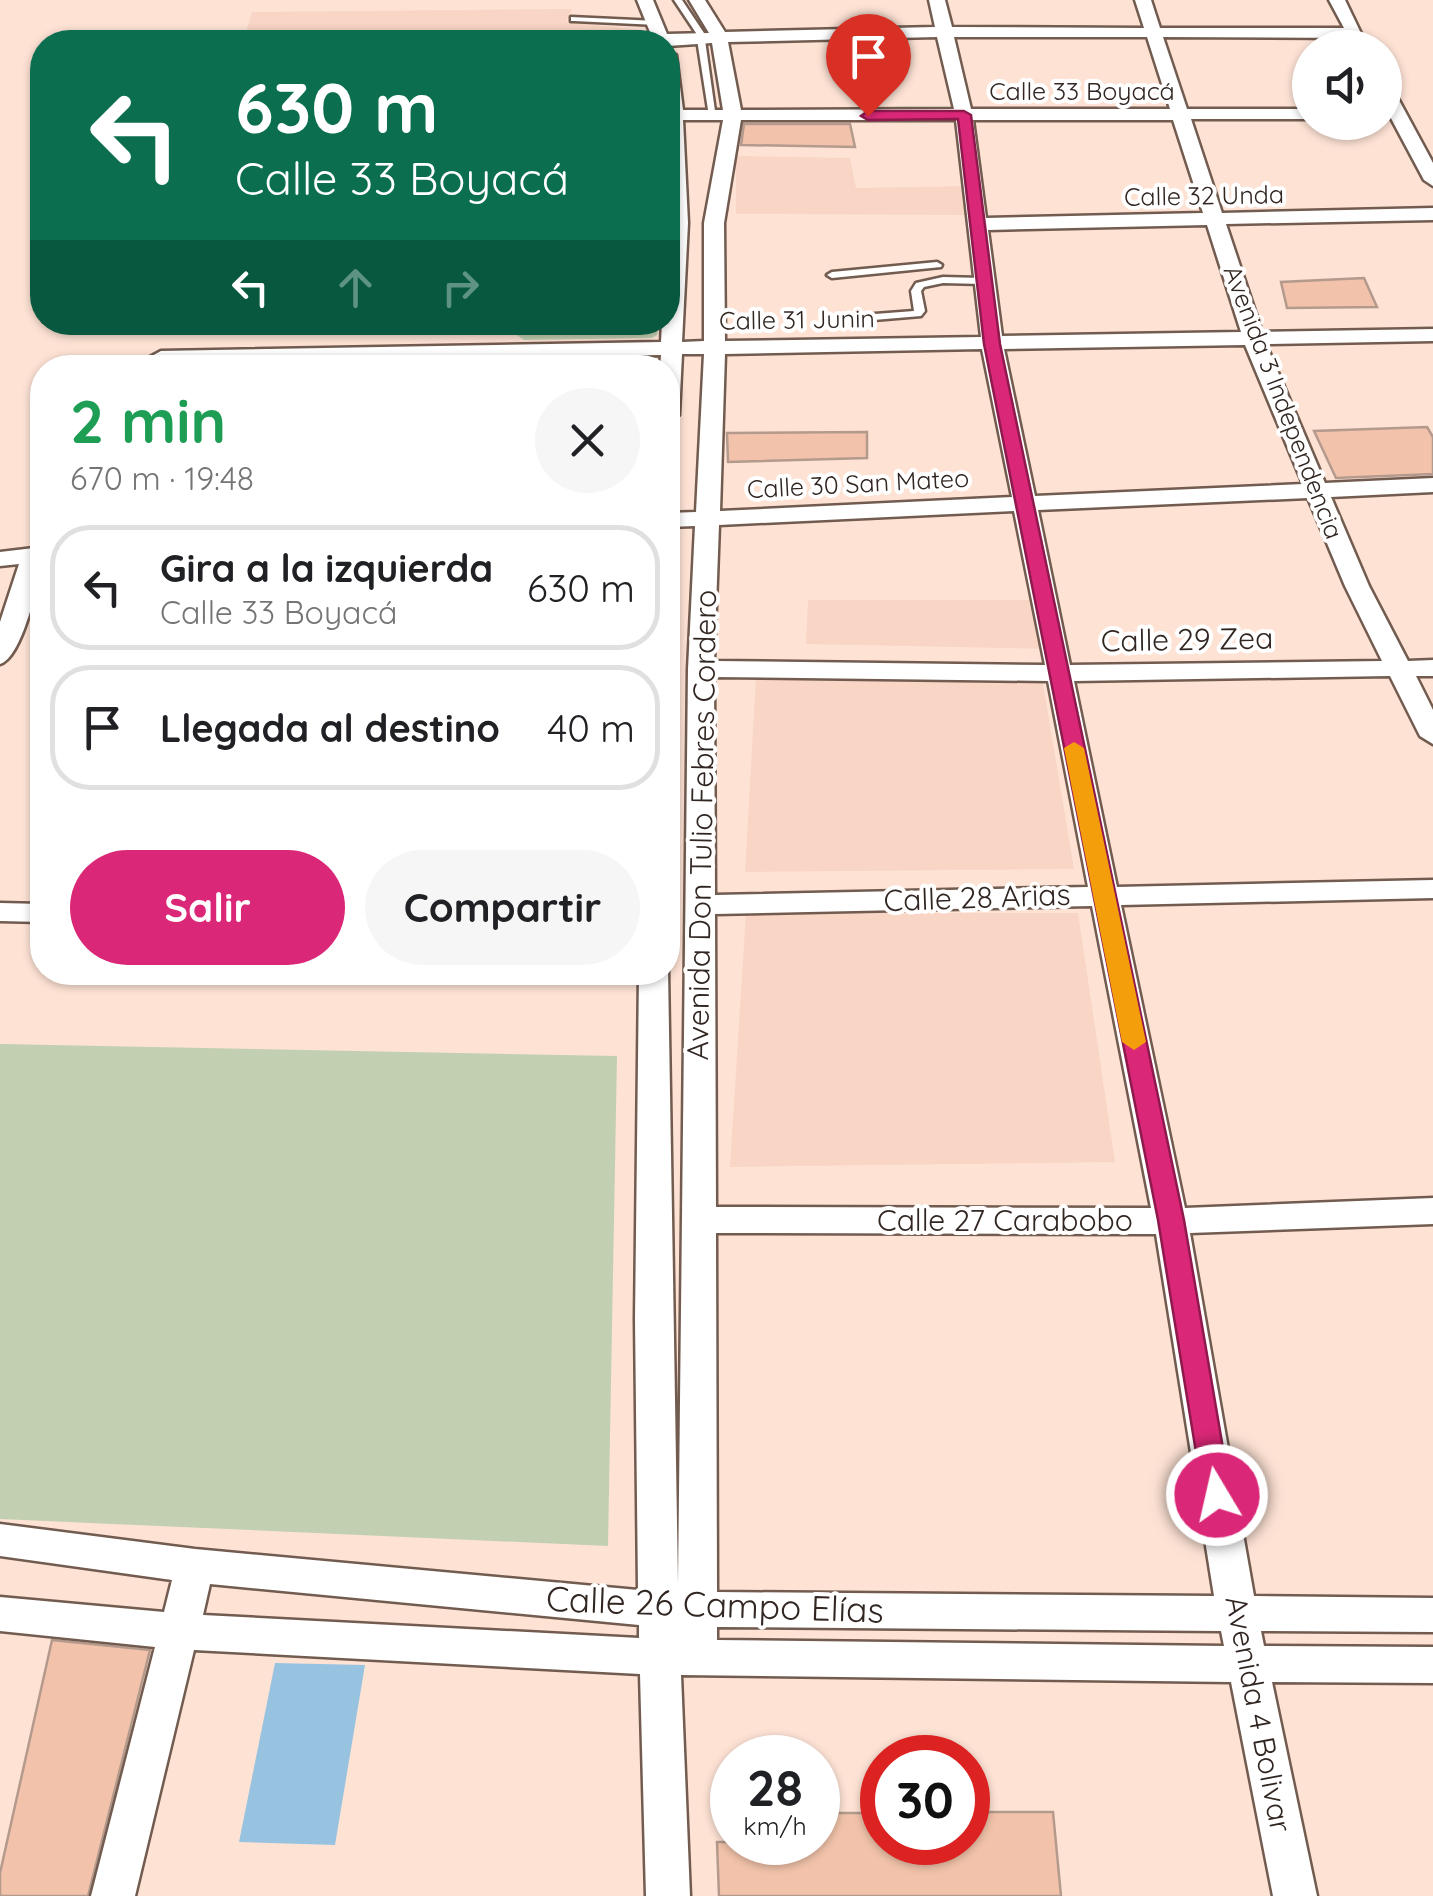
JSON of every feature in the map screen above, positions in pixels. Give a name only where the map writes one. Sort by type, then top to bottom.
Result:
[{"type":"street","points":[[644,0],[658,30]]},
{"type":"street","name":"Avenida Don Tulio Febres Cordero","points":[[678,1659],[696,1609],[701,669],[715,348],[714,223],[723,116],[710,37],[697,0]]},
{"type":"street","name":"Avenida 4 Bolivar","points":[[937,0],[948,32],[964,115],[992,344],[1101,893],[1171,1220],[1237,1612],[1295,1896]]},
{"type":"street","name":"Avenida 3 Independencia","points":[[1143,0],[1218,220],[1254,340],[1316,490],[1397,669],[1433,736]]},
{"type":"street","points":[[1337,0],[1354,30]]},
{"type":"street","points":[[680,39],[948,32],[1154,32],[1292,37]]},
{"type":"street","name":"Calle 33 Boyacá","points":[[680,115],[1292,114]]},
{"type":"street","points":[[1402,131],[1433,180]]},
{"type":"street","name":"Calle 32 Unda","points":[[976,224],[1433,214]]},
{"type":"street","points":[[670,355],[671,335]]},
{"type":"street","name":"Calle 31 Junin","points":[[545,355],[670,349],[1433,335]]},
{"type":"street","name":"Calle 30 San Mateo","points":[[706,513],[1433,484]]},
{"type":"street","points":[[680,509],[706,513]]},
{"type":"street","points":[[680,518],[706,513]]},
{"type":"street","points":[[0,559],[30,563]]},
{"type":"street","points":[[0,579],[30,567]]},
{"type":"street","points":[[0,656],[30,581]]},
{"type":"street","name":"Calle 29 Zea","points":[[701,669],[1060,673],[1433,668]]},
{"type":"street","name":"Calle 28 Arias","points":[[700,904],[1433,889]]},
{"type":"street","points":[[0,912],[30,913]]},
{"type":"street","name":"Avenida Don Tulio Febres Cordero","points":[[654,985],[650,1220],[656,1609],[678,1659]]},
{"type":"street","name":"Calle 27 Carabobo","points":[[697,1220],[1171,1220],[1433,1211]]},
{"type":"street","name":"Calle 26 Campo Elías","points":[[0,1540],[195,1566],[656,1609],[1433,1614]]},
{"type":"street","points":[[112,1896],[195,1566]]},
{"type":"street","name":"Calle 26 Campo Elías","points":[[0,1614],[176,1634],[678,1659],[1433,1664]]},
{"type":"street","points":[[668,1896],[678,1659]]},
{"type":"lane","points":[[678,0],[710,37]]},
{"type":"lane","points":[[574,18],[622,30]]},
{"type":"lane","points":[[932,250],[943,280]]},
{"type":"lane","points":[[832,275],[937,265]]},
{"type":"lane","points":[[862,318],[917,314],[920,311],[916,291],[920,285],[943,280],[982,281]]},
{"type":"shaded area","points":[[572,9],[566,22],[643,30],[247,30],[252,12]]},
{"type":"shaded area","points":[[736,156],[850,158],[856,188],[973,186],[979,215],[736,214]]},
{"type":"shaded area","points":[[808,600],[1043,600],[1054,649],[806,644]]},
{"type":"shaded area","points":[[756,678],[1042,678],[1074,869],[745,872]]},
{"type":"shaded area","points":[[746,913],[1078,913],[1115,1162],[730,1167]]},
{"type":"green space","points":[[517,335],[657,335],[652,338],[524,340]]},
{"type":"green space","points":[[0,1044],[617,1056],[608,1546],[0,1519]]},
{"type":"water","points":[[275,1663],[365,1665],[335,1845],[239,1842]]},
{"type":"building","points":[[744,124],[850,124],[855,147],[741,145]]},
{"type":"building","points":[[1364,278],[1377,307],[1287,308],[1281,282]]},
{"type":"building","points":[[1427,427],[1433,437],[1433,474],[1336,478],[1314,431]]},
{"type":"building","points":[[867,432],[867,458],[728,462],[727,433]]},
{"type":"building","points":[[52,1640],[150,1650],[88,1896],[0,1896],[0,1873]]},
{"type":"building","points":[[990,1812],[1053,1812],[1061,1896],[719,1896],[718,1865],[840,1865],[840,1813],[860,1813],[860,1865],[990,1865]]},
{"type":"slow traffic","points":[[1074,748],[1134,1042]]},
{"type":"route","points":[[868,116],[964,115],[992,344],[1101,893],[1171,1220],[1217,1495]]}]
